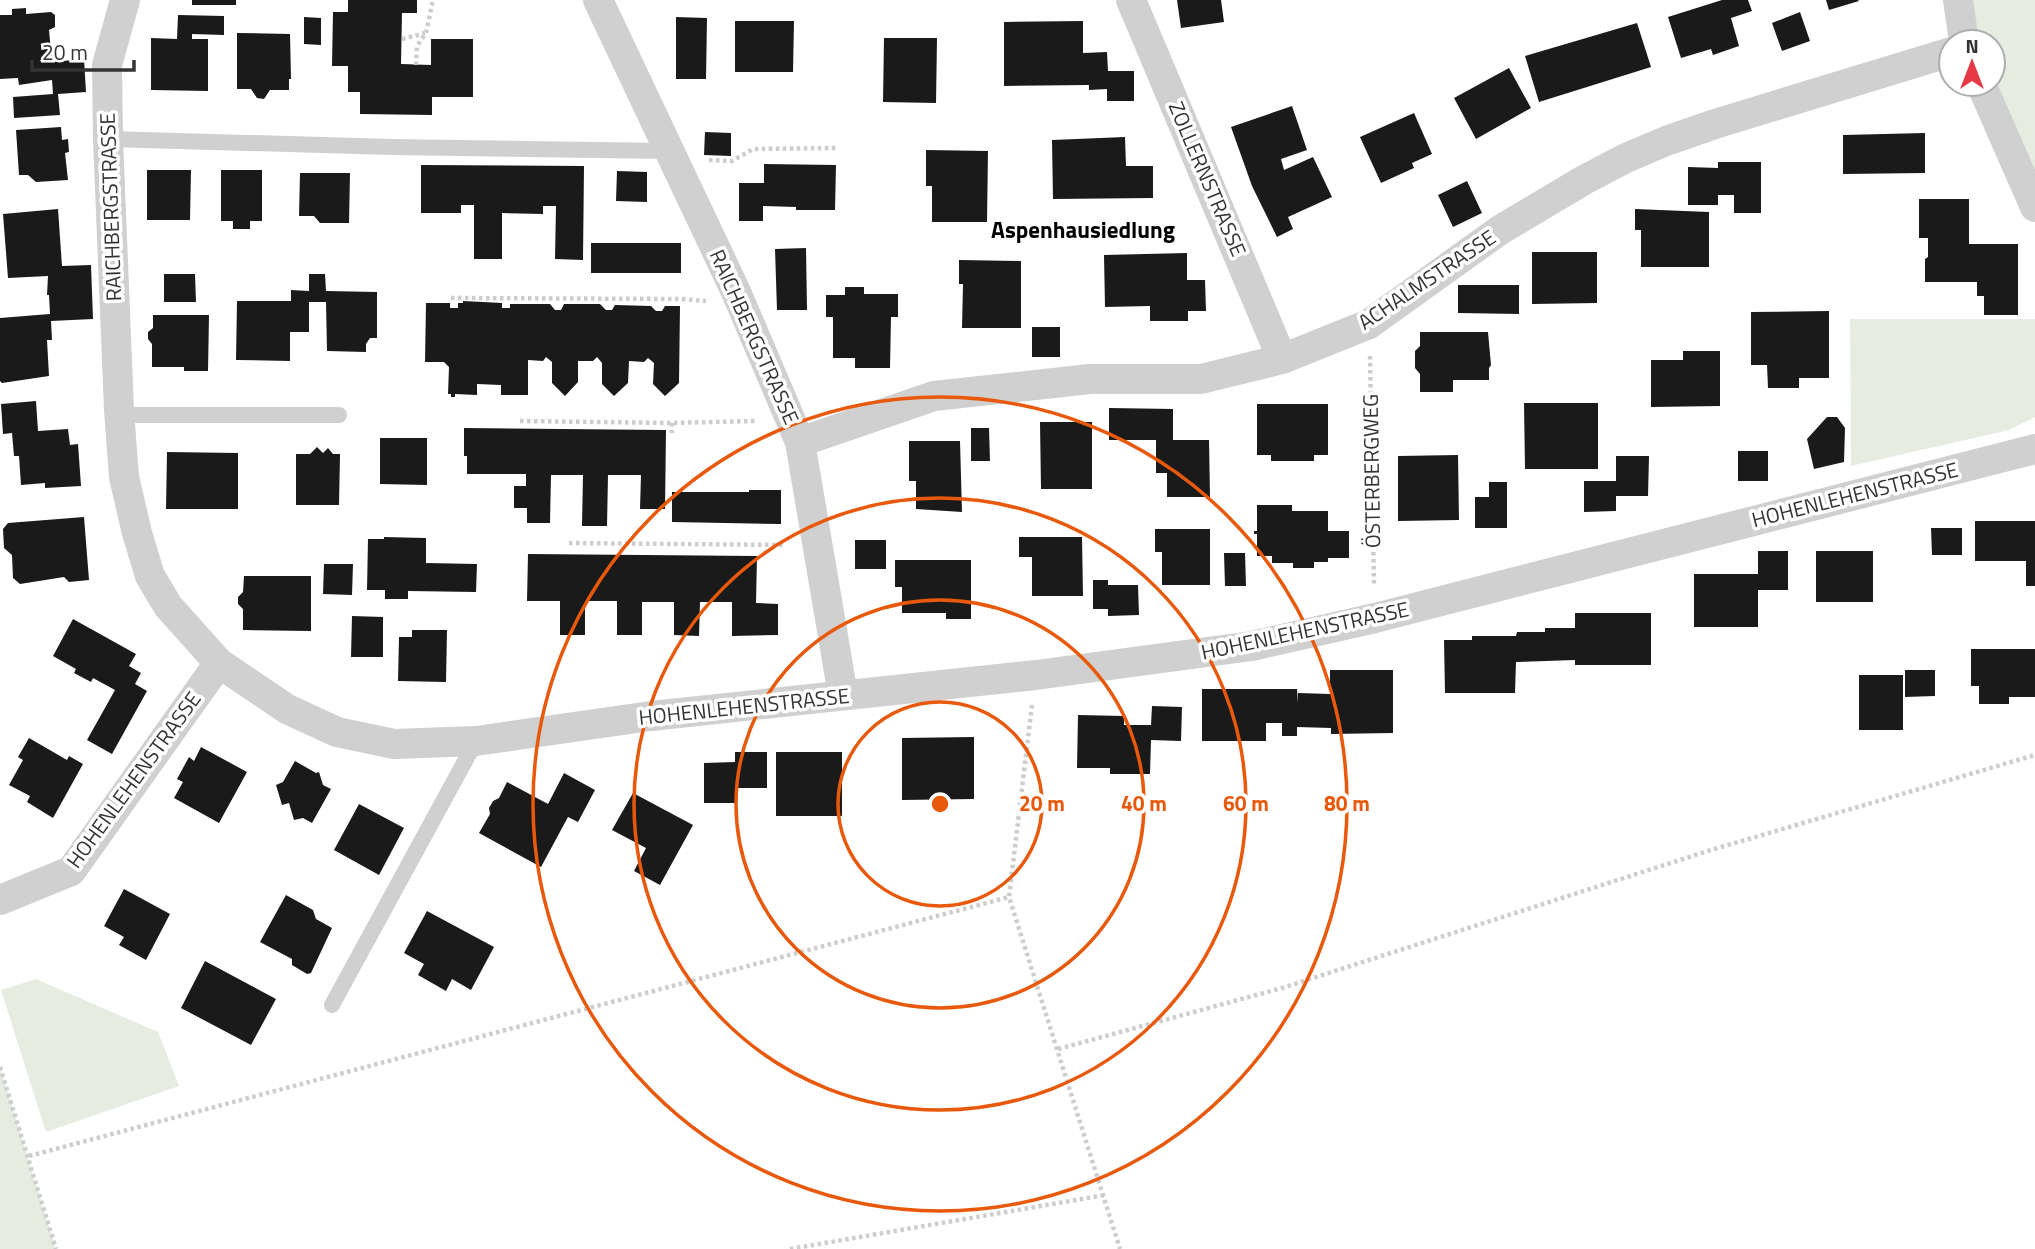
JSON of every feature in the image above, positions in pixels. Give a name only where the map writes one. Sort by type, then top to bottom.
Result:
[{"type":"street","name":"RAICHBERGSTRASSE","points":[[125,0],[107,65],[119,415],[124,477],[150,576],[168,606],[219,663],[287,709],[337,732],[394,744]]},
{"type":"street","name":"RAICHBERGSTRASSE","points":[[598,0],[742,305],[796,431],[843,695]]},
{"type":"street","name":"ZOLLERNSTRASSE","points":[[1131,0],[1282,359]]},
{"type":"street","points":[[1958,0],[1962,28]]},
{"type":"street","name":"ACHALMSTRASSE","points":[[796,431],[934,396],[1090,379],[1201,379],[1282,359],[1369,324],[1500,230],[1626,158],[1666,141],[1738,117],[1937,56]]},
{"type":"street","points":[[1987,98],[2035,207]]},
{"type":"street","name":"HOHENLEHENSTRASSE","points":[[394,744],[476,741],[651,716],[1036,675],[1252,646],[1375,618],[2035,449]]},
{"type":"street","name":"HOHENLEHENSTRASSE","points":[[0,900],[71,871],[219,663]]},
{"type":"lane","points":[[108,139],[392,147],[675,161]]},
{"type":"lane","points":[[119,415],[340,415]]},
{"type":"lane","points":[[332,1005],[476,741]]},
{"type":"path","points":[[416,65],[417,46],[426,33],[433,0]]},
{"type":"path","points":[[401,39],[426,33]]},
{"type":"path","points":[[675,161],[732,161],[753,149],[837,148]]},
{"type":"path","points":[[451,298],[682,299],[742,305]]},
{"type":"path","name":"ÖSTERBERGWEG","points":[[1369,324],[1375,618]]},
{"type":"path","points":[[520,421],[672,423],[796,431]]},
{"type":"path","points":[[672,423],[672,433]]},
{"type":"path","points":[[569,543],[818,545]]},
{"type":"path","points":[[1036,675],[1009,897],[1120,1249]]},
{"type":"path","points":[[1058,1049],[1282,988],[1711,850],[2035,755]]},
{"type":"path","points":[[29,1156],[1009,897]]},
{"type":"path","points":[[0,1067],[56,1249]]},
{"type":"path","points":[[790,1249],[1105,1195]]},
{"type":"shaded area","points":[[1958,0],[2035,0],[2035,207],[1998,98],[2007,98],[2007,28],[1962,28]]},
{"type":"shaded area","points":[[1850,319],[2035,319],[2035,417],[2009,430],[1851,466]]},
{"type":"shaded area","points":[[36,979],[158,1032],[179,1086],[46,1132],[1,990]]},
{"type":"shaded area","points":[[0,1067],[56,1249],[0,1249]]},
{"type":"building","points":[[192,0],[236,0],[236,5],[192,5]]},
{"type":"building","points":[[348,0],[417,0],[417,13],[402,13],[401,64],[431,65],[431,39],[473,39],[473,97],[432,97],[432,115],[360,114],[360,92],[348,92],[348,66],[332,66],[333,12],[348,12]]},
{"type":"building","points":[[1177,0],[1221,0],[1224,22],[1181,28]]},
{"type":"building","points":[[1722,0],[1748,0],[1752,11],[1731,18],[1739,46],[1713,55],[1711,49],[1681,58],[1668,17]]},
{"type":"building","points":[[1826,0],[1858,0],[1859,1],[1829,10]]},
{"type":"building","points":[[26,8],[26,14],[51,12],[55,15],[55,27],[49,30],[52,62],[84,59],[86,92],[58,94],[60,115],[14,118],[13,97],[53,94],[52,80],[19,85],[18,78],[0,79],[0,15],[12,15],[12,9]]},
{"type":"building","points":[[1800,12],[1810,41],[1782,51],[1772,23]]},
{"type":"building","points":[[178,15],[224,16],[224,35],[192,34],[192,39],[208,39],[208,91],[151,90],[151,38],[177,39]]},
{"type":"building","points":[[304,17],[321,18],[321,45],[304,44]]},
{"type":"building","points":[[676,17],[707,18],[706,79],[676,79]]},
{"type":"building","points":[[735,21],[794,21],[793,72],[735,72]]},
{"type":"building","points":[[1083,21],[1083,53],[1107,52],[1108,71],[1134,71],[1134,101],[1107,101],[1107,89],[1089,90],[1089,85],[1004,86],[1004,22]]},
{"type":"building","points":[[1637,23],[1651,67],[1539,102],[1525,56]]},
{"type":"building","points":[[237,33],[290,34],[289,90],[270,90],[264,99],[257,98],[251,89],[237,89]]},
{"type":"building","points":[[884,38],[937,38],[936,103],[883,102]]},
{"type":"building","points":[[1509,68],[1531,108],[1476,139],[1454,98]]},
{"type":"building","points":[[1292,106],[1307,150],[1281,159],[1284,170],[1313,157],[1332,197],[1288,217],[1293,229],[1277,237],[1252,186],[1231,127]]},
{"type":"building","points":[[1414,113],[1432,154],[1412,163],[1414,168],[1381,183],[1360,137]]},
{"type":"building","points":[[61,127],[62,140],[68,139],[69,152],[65,153],[68,180],[36,182],[28,175],[19,175],[16,130]]},
{"type":"building","points":[[705,132],[731,133],[731,156],[704,155]]},
{"type":"building","points":[[1925,133],[1925,173],[1843,174],[1843,135]]},
{"type":"building","points":[[1125,137],[1126,166],[1153,166],[1153,198],[1053,199],[1052,140]]},
{"type":"building","points":[[926,150],[988,151],[987,222],[932,222],[932,186],[926,186]]},
{"type":"building","points":[[1718,162],[1761,162],[1761,213],[1734,213],[1734,195],[1718,195],[1718,205],[1688,205],[1688,167],[1718,168]]},
{"type":"building","points":[[764,164],[836,165],[835,210],[796,210],[796,207],[763,206],[763,221],[739,221],[739,183],[764,183]]},
{"type":"building","points":[[421,165],[584,166],[583,260],[555,259],[556,206],[543,206],[543,214],[502,213],[502,259],[474,259],[474,205],[461,205],[461,213],[421,213]]},
{"type":"building","points":[[147,170],[191,170],[190,220],[147,220]]},
{"type":"building","points":[[221,170],[262,170],[262,221],[250,221],[250,229],[233,229],[233,221],[221,221]]},
{"type":"building","points":[[617,171],[647,172],[647,202],[616,201]]},
{"type":"building","points":[[300,173],[350,173],[349,223],[320,223],[314,216],[299,216]]},
{"type":"building","points":[[1467,181],[1482,213],[1453,227],[1438,195]]},
{"type":"building","points":[[1919,199],[1969,199],[1969,244],[2018,244],[2018,315],[1984,315],[1984,296],[1977,296],[1977,282],[1925,282],[1928,238],[1919,238]]},
{"type":"building","points":[[58,209],[62,266],[91,265],[93,319],[51,321],[52,340],[47,340],[49,376],[2,383],[0,318],[50,314],[48,276],[8,278],[3,214]]},
{"type":"building","points":[[1635,209],[1709,212],[1709,267],[1641,267],[1641,230],[1635,230]]},
{"type":"building","points":[[591,243],[681,243],[681,273],[591,273]]},
{"type":"building","points":[[806,248],[807,310],[777,310],[775,249]]},
{"type":"building","points":[[1532,252],[1597,252],[1597,303],[1532,304]]},
{"type":"building","points":[[1187,253],[1187,280],[1205,280],[1206,311],[1188,311],[1188,321],[1150,321],[1150,306],[1105,307],[1104,255]]},
{"type":"building","points":[[959,260],[1021,261],[1021,328],[962,328],[963,284],[959,284]]},
{"type":"building","points":[[164,274],[195,274],[196,302],[164,302]]},
{"type":"building","points":[[309,274],[325,274],[326,291],[377,292],[377,338],[370,338],[366,344],[366,352],[327,351],[326,302],[309,302],[309,332],[290,332],[290,361],[236,360],[237,301],[291,301],[291,290],[309,291]]},
{"type":"building","points":[[1458,285],[1519,285],[1519,314],[1458,313]]},
{"type":"building","points":[[845,287],[864,287],[864,294],[898,294],[898,317],[891,317],[890,368],[855,368],[855,358],[833,358],[833,317],[826,317],[826,295],[845,295]]},
{"type":"building","points":[[426,303],[450,303],[450,308],[458,308],[458,303],[502,303],[502,308],[510,308],[510,304],[550,304],[555,310],[561,310],[564,304],[600,304],[606,310],[612,310],[615,305],[651,306],[656,311],[662,311],[665,306],[680,306],[679,383],[665,396],[653,384],[654,363],[648,358],[644,362],[629,361],[628,383],[614,396],[602,384],[602,363],[597,357],[593,361],[578,361],[578,382],[565,396],[552,383],[552,362],[546,357],[543,361],[528,360],[528,395],[501,395],[501,385],[477,384],[477,395],[455,394],[455,397],[451,397],[451,394],[448,394],[449,367],[444,362],[425,362]]},
{"type":"building","points":[[1829,311],[1829,378],[1799,378],[1799,388],[1768,388],[1767,365],[1751,365],[1751,312]]},
{"type":"building","points":[[153,315],[209,315],[208,371],[184,371],[184,367],[152,367],[152,344],[148,339],[148,332],[153,328]]},
{"type":"building","points":[[1032,327],[1060,327],[1060,357],[1032,357]]},
{"type":"building","points":[[1420,332],[1488,332],[1491,365],[1489,380],[1453,380],[1453,392],[1420,392],[1420,374],[1415,368],[1415,351],[1420,346]]},
{"type":"building","points":[[1683,351],[1720,351],[1720,406],[1651,407],[1651,360],[1683,360]]},
{"type":"building","points":[[36,401],[38,431],[68,429],[70,445],[78,444],[81,486],[45,488],[45,483],[21,485],[19,456],[14,456],[12,433],[3,434],[1,404]]},
{"type":"building","points":[[1524,403],[1598,403],[1598,469],[1525,469]]},
{"type":"building","points":[[1257,404],[1328,404],[1328,455],[1314,455],[1314,461],[1271,461],[1271,455],[1257,455]]},
{"type":"building","points":[[1109,408],[1173,409],[1173,440],[1209,440],[1210,497],[1167,497],[1167,473],[1156,473],[1156,440],[1109,440]]},
{"type":"building","points":[[1827,417],[1837,417],[1845,428],[1844,462],[1814,469],[1807,439]]},
{"type":"building","points":[[1040,422],[1092,422],[1092,489],[1041,489]]},
{"type":"building","points":[[464,428],[666,430],[665,509],[640,509],[641,475],[608,475],[607,526],[582,526],[583,475],[551,475],[550,523],[527,523],[527,508],[514,508],[514,486],[526,486],[526,474],[467,474]]},
{"type":"building","points":[[971,428],[989,428],[990,461],[971,461]]},
{"type":"building","points":[[380,438],[427,438],[427,485],[380,484]]},
{"type":"building","points":[[909,441],[960,441],[962,512],[916,509],[916,481],[909,481]]},
{"type":"building","points":[[317,447],[323,453],[328,448],[333,454],[340,454],[339,505],[296,505],[296,454],[310,454]]},
{"type":"building","points":[[1738,451],[1768,451],[1768,481],[1738,481]]},
{"type":"building","points":[[167,452],[238,453],[238,509],[166,509]]},
{"type":"building","points":[[1458,455],[1459,520],[1398,521],[1398,456]]},
{"type":"building","points":[[1616,456],[1649,456],[1648,496],[1616,496],[1616,511],[1584,512],[1584,481],[1616,481]]},
{"type":"building","points":[[1489,482],[1507,482],[1507,528],[1475,528],[1475,497],[1489,497]]},
{"type":"building","points":[[781,490],[781,524],[672,522],[672,492]]},
{"type":"building","points":[[1257,505],[1292,505],[1292,511],[1328,511],[1328,531],[1349,531],[1349,558],[1328,558],[1328,562],[1314,562],[1314,568],[1293,568],[1293,563],[1272,563],[1272,556],[1257,556],[1257,534],[1254,534],[1254,531],[1257,531]]},
{"type":"building","points":[[84,517],[89,580],[69,582],[64,577],[20,584],[13,578],[12,555],[4,548],[3,529],[8,523]]},
{"type":"building","points":[[1975,521],[2035,521],[2035,586],[2026,586],[2026,561],[1975,561]]},
{"type":"building","points":[[1931,528],[1962,528],[1962,555],[1932,555]]},
{"type":"building","points":[[1155,529],[1210,529],[1210,585],[1162,585],[1162,552],[1155,552]]},
{"type":"building","points":[[1019,537],[1082,537],[1083,596],[1032,596],[1032,557],[1019,557]]},
{"type":"building","points":[[426,538],[426,563],[477,564],[476,592],[408,591],[408,599],[385,599],[385,590],[367,590],[368,539]]},
{"type":"building","points":[[855,540],[886,540],[886,569],[855,569]]},
{"type":"building","points":[[1758,551],[1788,551],[1788,590],[1758,590],[1758,627],[1694,627],[1694,574],[1758,574]]},
{"type":"building","points":[[1816,551],[1873,551],[1873,602],[1816,602]]},
{"type":"building","points":[[1224,553],[1245,553],[1246,586],[1225,586]]},
{"type":"building","points":[[528,554],[757,556],[756,603],[778,604],[778,635],[732,636],[732,602],[700,602],[699,636],[674,635],[674,602],[642,602],[642,635],[617,635],[617,601],[585,601],[585,635],[560,635],[560,601],[527,601]]},
{"type":"building","points":[[895,560],[971,560],[971,619],[946,619],[946,613],[902,613],[902,587],[895,587]]},
{"type":"building","points":[[324,564],[353,564],[352,595],[323,594]]},
{"type":"building","points":[[244,576],[311,576],[311,631],[243,630],[243,609],[238,604],[238,597],[243,592]]},
{"type":"building","points":[[1093,580],[1108,580],[1108,585],[1138,585],[1139,615],[1108,616],[1108,609],[1093,609]]},
{"type":"building","points":[[1575,613],[1651,613],[1651,665],[1575,665],[1575,660],[1516,662],[1515,693],[1445,693],[1444,640],[1472,640],[1472,636],[1516,636],[1517,632],[1545,632],[1545,628],[1575,628]]},
{"type":"building","points":[[352,616],[383,617],[383,657],[351,657]]},
{"type":"building","points":[[73,619],[136,654],[129,666],[141,673],[135,684],[147,691],[112,754],[87,740],[115,690],[93,678],[91,682],[74,673],[76,669],[53,656]]},
{"type":"building","points":[[412,630],[447,630],[446,682],[398,681],[399,637],[412,637]]},
{"type":"building","points":[[1971,649],[2035,649],[2035,697],[2009,697],[2009,704],[1979,704],[1979,686],[1971,686]]},
{"type":"building","points":[[1330,670],[1393,670],[1393,733],[1331,734],[1331,728],[1297,727],[1297,736],[1282,736],[1282,723],[1266,723],[1266,741],[1202,741],[1202,689],[1297,689],[1298,703],[1298,693],[1330,694]]},
{"type":"building","points":[[1905,670],[1935,670],[1935,696],[1905,697]]},
{"type":"building","points":[[1859,675],[1903,675],[1903,730],[1859,730]]},
{"type":"building","points":[[1152,706],[1182,707],[1181,741],[1151,740],[1150,774],[1110,774],[1110,768],[1077,768],[1078,715],[1124,716],[1124,725],[1151,725]]},
{"type":"building","points":[[974,737],[974,799],[902,800],[902,738]]},
{"type":"building","points":[[29,738],[67,760],[69,756],[83,764],[53,818],[27,802],[30,796],[9,785],[23,760],[18,757]]},
{"type":"building","points":[[201,747],[247,772],[219,823],[174,798],[183,782],[177,779],[189,757],[194,761]]},
{"type":"building","points":[[735,752],[767,752],[767,788],[735,788],[735,803],[704,803],[704,763],[735,762]]},
{"type":"building","points":[[776,752],[842,752],[842,816],[776,816]]},
{"type":"building","points":[[295,761],[316,773],[319,772],[323,785],[331,789],[312,823],[303,818],[294,820],[289,803],[282,805],[276,785],[283,782]]},
{"type":"building","points":[[564,773],[595,790],[578,822],[568,817],[541,867],[479,833],[490,814],[489,808],[493,801],[499,798],[507,782],[548,804]]},
{"type":"building","points":[[633,793],[693,825],[660,885],[634,871],[646,848],[612,830]]},
{"type":"building","points":[[359,804],[404,828],[379,875],[334,850]]},
{"type":"building","points":[[124,889],[170,914],[146,960],[119,945],[124,937],[104,926]]},
{"type":"building","points":[[286,895],[313,910],[316,919],[332,928],[311,973],[307,974],[292,965],[292,959],[260,942]]},
{"type":"building","points":[[427,911],[494,947],[471,990],[452,979],[446,991],[418,975],[424,964],[404,953]]},
{"type":"building","points":[[205,961],[276,999],[251,1045],[181,1008]]},
{"type":"district","name":"Aspenhausiedlung","points":[[1083,230]]}]
